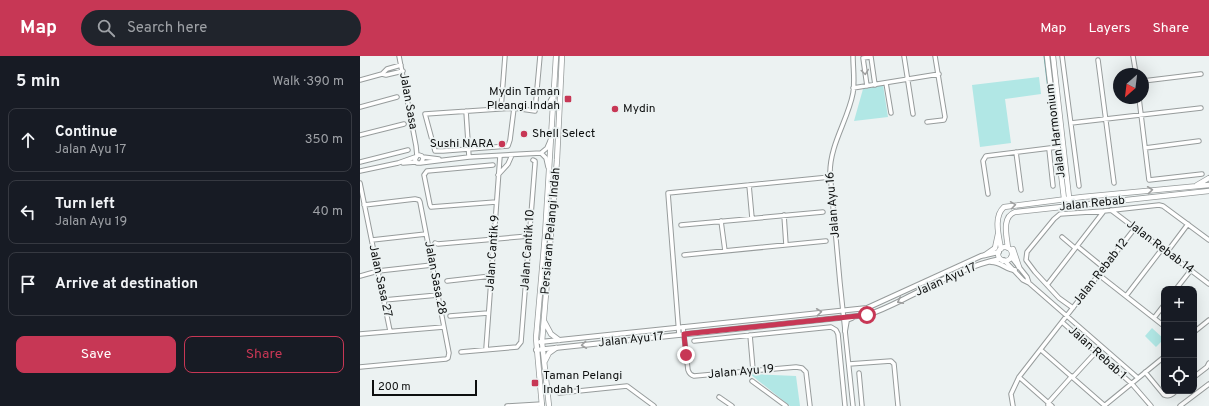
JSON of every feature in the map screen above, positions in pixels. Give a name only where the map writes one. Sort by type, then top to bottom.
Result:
[{"type":"main road","name":"Persiaran Pelangi Indah","points":[[542,405],[536,342],[556,56]]},
{"type":"main road","name":"Persiaran Pelangi Indah","points":[[549,406],[542,342],[557,160],[562,56]]},
{"type":"main road","name":"Jalan Harmonium","points":[[1046,56],[1058,147],[1067,199],[1070,206]]},
{"type":"main road","name":"Jalan Harmonium","points":[[1053,56],[1065,188]]},
{"type":"main road","points":[[1196,186],[1209,178]]},
{"type":"main road","name":"Jalan Rebab","points":[[1002,260],[998,217],[1000,211],[1004,207],[1053,200],[1209,185]]},
{"type":"main road","points":[[1053,200],[1060,196],[1065,188],[1077,196],[1082,197]]},
{"type":"main road","name":"Jalan Rebab","points":[[1011,257],[1012,253],[1008,248],[1006,234],[1006,220],[1012,213],[1209,191]]},
{"type":"main road","points":[[1196,192],[1209,195]]},
{"type":"main road","name":"Jalan Harmonium","points":[[1065,206],[1067,199]]},
{"type":"main road","points":[[985,255],[995,248],[999,232]]},
{"type":"main road","points":[[1006,234],[1014,251],[1017,269]]},
{"type":"main road","points":[[1000,250],[1005,247],[1008,248]]},
{"type":"main road","points":[[1002,260],[1008,260],[1011,257]]},
{"type":"main road","points":[[544,321],[551,334],[559,340]]},
{"type":"main road","points":[[544,364],[549,353],[556,348]]},
{"type":"main road","points":[[542,405],[548,399]]},
{"type":"street","name":"Jalan Sasa","points":[[399,56],[419,156],[415,160],[418,163]]},
{"type":"street","points":[[501,109],[505,56]]},
{"type":"street","points":[[535,109],[540,56]]},
{"type":"street","name":"Jalan Ayu 16","points":[[853,56],[854,88],[852,98],[831,157],[830,168],[853,406]]},
{"type":"street","points":[[864,86],[863,58],[873,56],[875,85]]},
{"type":"street","points":[[904,56],[913,114]]},
{"type":"street","points":[[927,122],[944,120],[945,118],[935,56]]},
{"type":"street","points":[[1062,56],[1079,186]]},
{"type":"street","points":[[1133,56],[1135,68]]},
{"type":"street","points":[[1098,60],[1114,183]]},
{"type":"street","points":[[382,74],[387,69],[401,65]]},
{"type":"street","points":[[360,80],[382,74],[386,75],[403,71]]},
{"type":"street","points":[[854,88],[939,74]]},
{"type":"street","points":[[1149,80],[1202,74]]},
{"type":"street","points":[[853,77],[856,82],[864,86]]},
{"type":"street","points":[[886,83],[892,113]]},
{"type":"street","points":[[852,98],[857,90],[864,86]]},
{"type":"street","points":[[514,108],[508,146],[443,152],[436,151],[425,114],[514,108],[535,109],[548,105],[554,96]]},
{"type":"street","points":[[360,107],[397,97]]},
{"type":"street","points":[[1139,104],[1149,180],[1202,174]]},
{"type":"street","points":[[1071,123],[1201,108]]},
{"type":"street","points":[[466,111],[469,157]]},
{"type":"street","points":[[360,135],[404,124]]},
{"type":"street","points":[[398,163],[418,163],[469,157],[541,153],[547,148],[551,139]]},
{"type":"street","points":[[1145,148],[1199,141]]},
{"type":"street","points":[[988,194],[983,161],[986,156],[1058,147]]},
{"type":"street","points":[[1049,148],[1053,186]]},
{"type":"street","points":[[360,162],[408,150]]},
{"type":"street","points":[[1016,152],[1021,190]]},
{"type":"street","points":[[541,153],[546,158],[549,169]]},
{"type":"street","points":[[498,174],[508,164],[512,155]]},
{"type":"street","points":[[418,163],[423,162],[419,156]]},
{"type":"street","points":[[360,171],[398,163],[419,156],[444,160]]},
{"type":"street","name":"Jalan Cantik 9","points":[[486,349],[500,156]]},
{"type":"street","name":"Jalan Cantik 10","points":[[486,349],[517,346],[521,342],[535,164],[533,160]]},
{"type":"street","points":[[493,165],[427,171],[424,175],[430,205],[434,208],[496,202]]},
{"type":"street","points":[[679,335],[681,327],[668,193],[830,177]]},
{"type":"street","name":"Jalan Sasa 27","points":[[360,183],[361,197],[372,240],[390,331]]},
{"type":"street","points":[[749,185],[752,218]]},
{"type":"street","name":"Jalan Sasa 28","points":[[360,334],[444,327],[419,200],[415,199],[364,205]]},
{"type":"street","points":[[1073,308],[1059,298],[1026,260],[1027,252],[1054,219],[1060,214],[1159,205],[1163,206],[1209,240]]},
{"type":"street","name":"Jalan Rebab 14","points":[[1111,210],[1209,284]]},
{"type":"street","points":[[1047,285],[1104,211]]},
{"type":"street","points":[[681,225],[823,212]]},
{"type":"street","points":[[784,215],[786,245]]},
{"type":"street","points":[[721,221],[725,251]]},
{"type":"street","points":[[1167,252],[1188,224]]},
{"type":"street","name":"Jalan Rebab 12","points":[[1013,406],[1011,394],[1019,377],[1134,228]]},
{"type":"street","points":[[372,240],[426,234]]},
{"type":"street","points":[[435,243],[438,244],[529,236]]},
{"type":"street","points":[[1062,237],[1104,268]]},
{"type":"street","points":[[684,255],[826,241]]},
{"type":"street","points":[[1126,296],[1162,249]]},
{"type":"street","name":"Jalan Ayu 17","points":[[536,342],[864,308],[876,305],[938,275],[1000,250]]},
{"type":"street","name":"Jalan Rebab","points":[[1011,257],[1017,269]]},
{"type":"street","name":"Jalan Ayu 17","points":[[536,350],[867,315],[882,310],[943,280],[987,261],[1002,260]]},
{"type":"street","name":"Jalan Rebab","points":[[1002,260],[1027,277],[1029,283],[1138,378]]},
{"type":"street","points":[[987,261],[1000,264],[1011,270],[1017,269]]},
{"type":"street","points":[[360,276],[378,271],[432,265]]},
{"type":"street","points":[[1178,286],[1190,270]]},
{"type":"street","points":[[1099,275],[1161,324]]},
{"type":"street","points":[[447,281],[491,276]]},
{"type":"street","points":[[384,300],[438,295]]},
{"type":"street","points":[[1154,318],[1161,309]]},
{"type":"street","points":[[450,316],[488,313]]},
{"type":"street","points":[[845,331],[847,320],[858,316]]},
{"type":"street","points":[[1197,330],[1209,320]]},
{"type":"street","name":"Jalan Rebab 1","points":[[1062,322],[1132,384],[1151,406]]},
{"type":"street","points":[[360,367],[446,359],[448,358],[449,353],[444,327]]},
{"type":"street","name":"Jalan Ayu 19","points":[[681,327],[684,334],[688,370],[691,375],[694,376],[796,367],[802,368],[806,372],[810,406]]},
{"type":"street","points":[[694,340],[750,336],[831,327],[836,330],[838,334],[845,406]]},
{"type":"street","points":[[750,336],[753,370]]},
{"type":"street","points":[[461,352],[486,349]]},
{"type":"street","points":[[1041,350],[1104,406],[1163,358]]},
{"type":"street","points":[[1048,404],[1096,352]]},
{"type":"street","points":[[849,364],[891,361],[894,364],[898,406]]},
{"type":"street","points":[[1197,375],[1207,367],[1209,363]]},
{"type":"street","points":[[1145,372],[1161,391]]},
{"type":"street","points":[[859,373],[862,406]]},
{"type":"street","points":[[1019,377],[1052,406]]},
{"type":"street","points":[[752,381],[780,404],[786,406]]},
{"type":"street","points":[[1180,406],[1209,384]]},
{"type":"street","points":[[559,393],[627,386],[654,406]]},
{"type":"street","points":[[1163,394],[1170,396],[1172,394]]},
{"type":"street","points":[[719,397],[732,406]]},
{"type":"street","points":[[506,406],[542,405]]},
{"type":"shaded area","points":[[1039,77],[1041,94],[1005,99],[1011,143],[980,147],[972,85]]},
{"type":"shaded area","points":[[883,85],[888,117],[854,121],[863,89]]},
{"type":"shaded area","points":[[1152,328],[1161,336],[1161,342],[1156,347],[1145,336]]},
{"type":"shaded area","points":[[750,374],[796,376],[800,406],[790,406]]},
{"type":"waterway","points":[[1044,56],[1050,106]]},
{"type":"place","name":"Mydin Taman Pleangi Indah","points":[[568,99]]},
{"type":"place","name":"Mydin","points":[[615,109]]},
{"type":"place","name":"Shell Select","points":[[524,134]]},
{"type":"place","name":"Sushi NARA","points":[[502,144]]},
{"type":"place","name":"Taman Pelangi Indah 1","points":[[535,383]]},
{"type":"route","points":[[686,355],[684,334],[867,315]]}]
